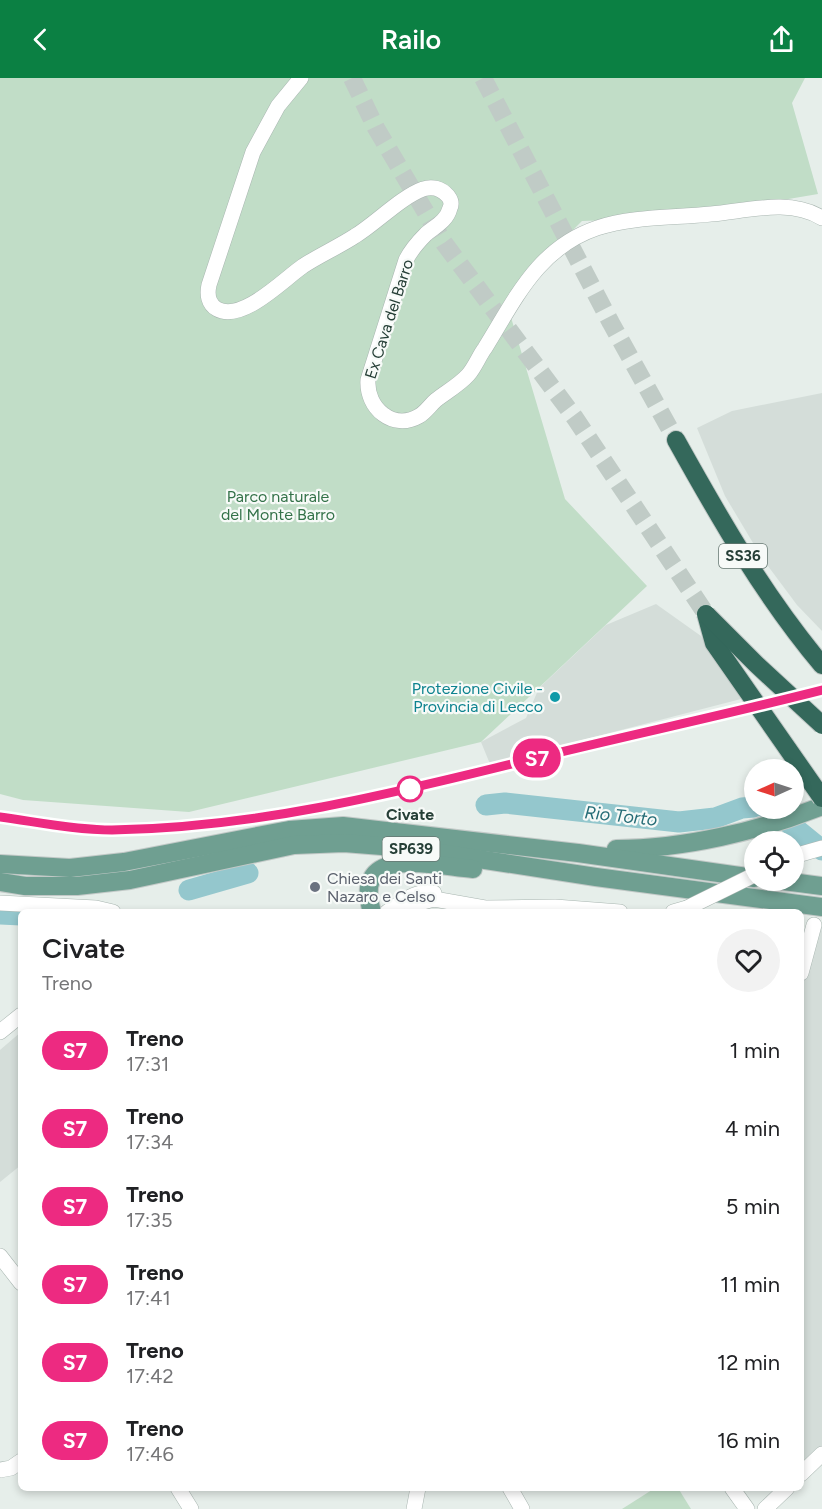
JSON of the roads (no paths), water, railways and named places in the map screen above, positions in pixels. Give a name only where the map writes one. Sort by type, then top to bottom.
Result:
[{"type":"highway","name":"SS36","points":[[676,440],[749,566],[822,665]]},
{"type":"highway","name":"SS36","points":[[749,566],[822,647]]},
{"type":"highway","points":[[822,725],[706,614],[714,643],[822,798]]},
{"type":"main road","points":[[578,853],[603,849],[646,849],[770,825],[795,818],[822,806]]},
{"type":"main road","name":"SP639","points":[[0,864],[80,866],[124,862],[290,830],[343,826],[744,875]]},
{"type":"main road","name":"SP639","points":[[0,882],[25,886],[77,886],[130,880],[294,845],[344,843],[407,848],[822,908]]},
{"type":"main road","points":[[371,909],[368,895],[370,881],[379,869],[393,863],[596,877]]},
{"type":"main road","points":[[804,884],[822,886]]},
{"type":"street","name":"Ex Cava del Barro","points":[[301,78],[278,105],[247,168],[209,285],[209,300],[216,309],[222,311],[234,311],[246,307],[304,266],[356,236],[415,193],[432,188],[442,190],[450,198],[449,212],[421,239],[406,260],[368,380],[368,392],[373,404],[381,413],[392,419],[404,420],[420,415],[467,375],[534,271],[562,245],[584,233],[621,222],[774,207],[800,209],[822,219]]},
{"type":"street","points":[[682,909],[744,881]]},
{"type":"street","points":[[391,909],[408,897],[421,892],[436,894],[452,903]]},
{"type":"street","points":[[414,909],[420,903],[430,899],[485,908],[581,909]]},
{"type":"street","points":[[0,903],[100,909]]},
{"type":"street","points":[[804,960],[812,925]]},
{"type":"street","points":[[0,1032],[18,1017]]},
{"type":"street","points":[[0,1257],[18,1279]]},
{"type":"street","points":[[804,1471],[822,1454]]},
{"type":"street","points":[[0,1470],[18,1463]]},
{"type":"street","points":[[180,1491],[191,1509]]},
{"type":"street","points":[[414,1509],[417,1491]]},
{"type":"street","points":[[512,1491],[522,1509]]},
{"type":"street","points":[[734,1491],[747,1509]]},
{"type":"street","points":[[765,1509],[784,1491]]},
{"type":"waterway","name":"Rio Torto","points":[[486,805],[505,803],[679,822],[715,818],[744,808]]},
{"type":"waterway","name":"Rio Torto","points":[[784,819],[822,850]]},
{"type":"waterway","name":"Rio Torto","points":[[189,890],[248,873]]},
{"type":"waterway","name":"Rio Torto","points":[[0,914],[18,915]]},
{"type":"tunnel","points":[[352,78],[376,128],[444,243],[575,418],[706,614]]},
{"type":"tunnel","points":[[483,78],[611,323],[676,440]]},
{"type":"railway","points":[[0,817],[74,828],[111,830],[205,824],[285,815],[413,789],[733,713]]},
{"type":"train","name":"S7","points":[[0,817],[74,828],[111,830],[205,824],[285,815],[413,789],[822,690]]},
{"type":"place","name":"Protezione Civile - Provincia di Lecco","points":[[555,697]]},
{"type":"place","name":"Civate","points":[[410,789]]},
{"type":"place","name":"Chiesa dei Santi Nazaro e Celso","points":[[315,887]]},
{"type":"park label","name":"Parco naturale del Monte Barro","points":[[278,505]]}]
